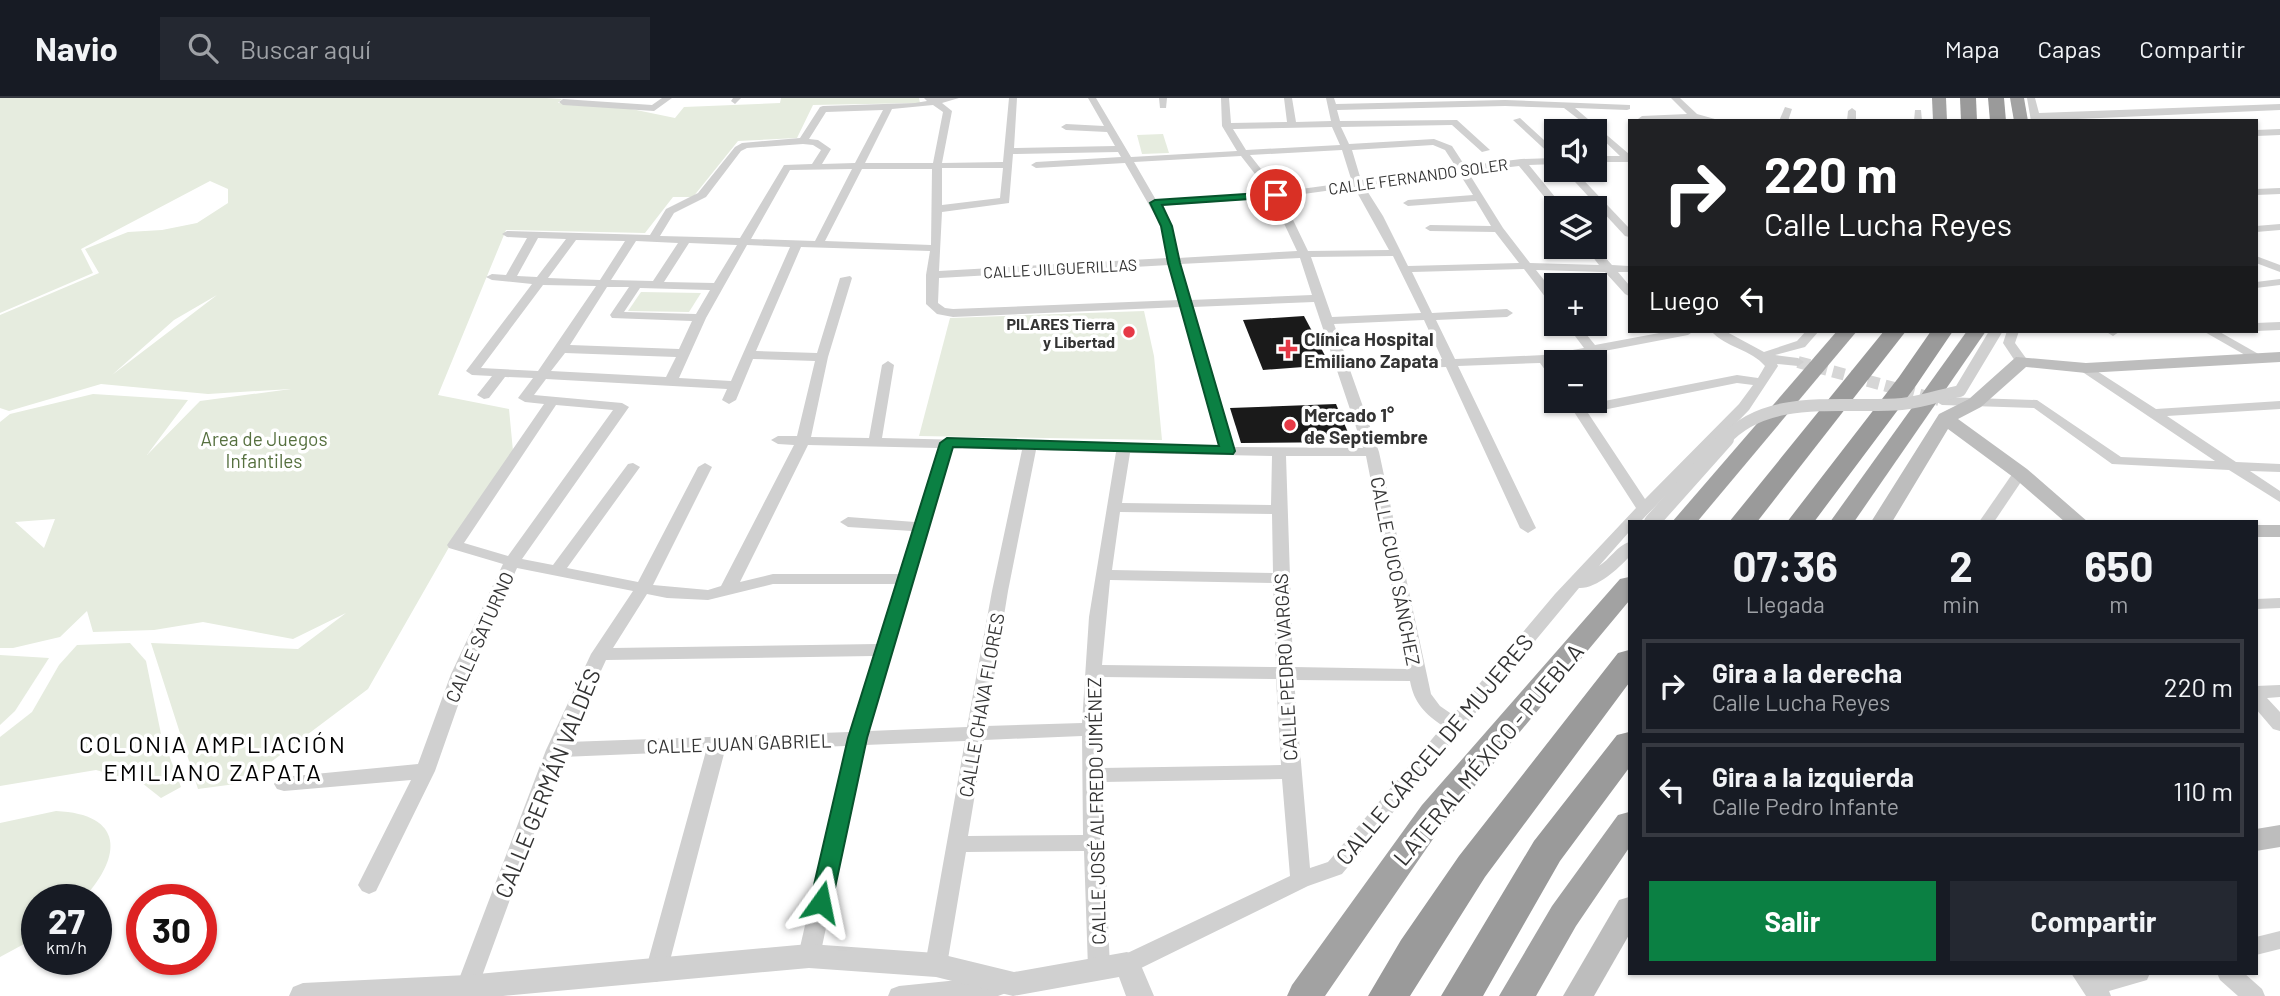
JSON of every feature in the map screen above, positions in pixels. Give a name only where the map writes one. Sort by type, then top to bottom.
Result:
[{"type":"highway","points":[[1939,98],[1940,119]]},
{"type":"highway","points":[[1968,98],[1969,119]]},
{"type":"highway","points":[[1996,98],[1998,119]]},
{"type":"highway","points":[[2017,98],[2021,119]]},
{"type":"highway","points":[[1686,520],[1845,333]]},
{"type":"highway","points":[[1744,520],[1893,333]]},
{"type":"highway","points":[[1802,520],[1907,382],[1941,333]]},
{"type":"highway","points":[[1843,520],[1975,333]]},
{"type":"highway","name":"LATERAL MÉXICO - PUEBLA","points":[[1305,996],[1433,814],[1622,574]]},
{"type":"highway","points":[[1388,996],[1424,936],[1530,786],[1628,662]]},
{"type":"highway","points":[[1461,996],[1547,851],[1628,745]]},
{"type":"highway","points":[[1517,996],[1564,916],[1628,825]]},
{"type":"main road","points":[[1882,520],[1944,410],[1975,403],[2022,361],[2086,368],[2256,356],[2280,357]]},
{"type":"main road","points":[[1944,410],[2076,520]]},
{"type":"main road","points":[[2258,531],[2280,531]]},
{"type":"main road","points":[[2258,840],[2280,836]]},
{"type":"main road","points":[[1578,996],[1628,911]]},
{"type":"street","points":[[609,105],[619,98]]},
{"type":"street","points":[[566,100],[654,108],[668,98]]},
{"type":"street","points":[[803,141],[823,109],[889,107],[955,98]]},
{"type":"street","points":[[937,209],[1005,201],[1013,98]]},
{"type":"street","points":[[1092,98],[1167,226],[1174,263],[1227,451]]},
{"type":"street","name":"CALLE CUCO SÁNCHEZ","points":[[1225,98],[1227,126],[1244,154],[1276,195],[1304,254],[1340,367],[1372,452],[1422,696],[1434,711],[1456,726]]},
{"type":"street","points":[[1288,98],[1292,125]]},
{"type":"street","points":[[1559,98],[1628,158]]},
{"type":"street","points":[[1615,98],[1642,119]]},
{"type":"street","points":[[1675,98],[1694,116]]},
{"type":"street","points":[[2031,98],[2035,118],[2280,107]]},
{"type":"street","points":[[2270,98],[2280,101]]},
{"type":"street","points":[[932,100],[948,111],[937,166],[936,248],[932,275],[932,304],[941,311],[953,313],[1186,305],[1317,298]]},
{"type":"street","points":[[1528,528],[1405,269],[1378,216],[1358,185],[1336,125],[1331,103],[1505,103],[1627,107]]},
{"type":"street","points":[[818,245],[889,107]]},
{"type":"street","points":[[1784,119],[1788,109]]},
{"type":"street","points":[[1656,119],[1694,116],[1708,119]]},
{"type":"street","points":[[1517,120],[1544,146]]},
{"type":"street","points":[[1227,126],[1454,122],[1485,150]]},
{"type":"street","points":[[1066,127],[1112,129]]},
{"type":"street","points":[[2258,133],[2280,132]]},
{"type":"street","points":[[653,239],[670,211],[702,195],[738,149],[745,145],[815,142],[826,149],[815,167]]},
{"type":"street","points":[[1009,151],[1126,155],[1244,154],[1434,142],[1449,148],[1498,229],[1544,288]]},
{"type":"street","points":[[1036,165],[1126,155]]},
{"type":"street","name":"CALLE FERNANDO SOLER","points":[[1155,203],[1276,195],[1544,159]]},
{"type":"street","points":[[1607,159],[1628,159]]},
{"type":"street","points":[[1521,162],[1549,196]]},
{"type":"street","points":[[671,381],[700,318],[787,167],[1007,166]]},
{"type":"street","points":[[1580,182],[1628,233]]},
{"type":"street","points":[[2258,192],[2280,191]]},
{"type":"street","points":[[1408,203],[1479,198]]},
{"type":"street","points":[[2258,229],[2280,227]]},
{"type":"street","points":[[1430,228],[1498,229]]},
{"type":"street","points":[[507,234],[533,237],[936,248]]},
{"type":"street","points":[[510,278],[533,237]]},
{"type":"street","points":[[572,238],[472,372],[735,384]]},
{"type":"street","points":[[632,239],[601,283],[561,349],[525,398],[553,400],[455,545],[512,562],[667,593],[708,595],[773,579],[905,579]]},
{"type":"street","points":[[656,285],[685,241]]},
{"type":"street","points":[[729,400],[796,245]]},
{"type":"street","name":"CALLE JILGUERILLAS","points":[[932,275],[1304,254],[1397,253]]},
{"type":"street","points":[[1600,259],[1628,291]]},
{"type":"street","points":[[2258,261],[2280,269]]},
{"type":"street","points":[[1405,269],[1527,266],[1628,269]]},
{"type":"street","points":[[492,277],[718,287]]},
{"type":"street","points":[[728,589],[803,440],[822,357],[846,278]]},
{"type":"street","points":[[2258,285],[2280,282]]},
{"type":"street","points":[[637,284],[616,315],[700,318]]},
{"type":"street","points":[[1325,321],[1507,313]]},
{"type":"street","points":[[2258,327],[2280,326]]},
{"type":"street","points":[[1581,336],[1592,350],[1662,333]]},
{"type":"street","points":[[1720,333],[1766,359],[1798,362]]},
{"type":"street","points":[[1766,359],[1769,353],[1801,344],[1809,333]]},
{"type":"street","points":[[1654,520],[1733,431],[1756,415],[1800,407],[1905,404],[1960,391],[1995,333]]},
{"type":"street","points":[[2012,333],[2009,343],[2022,361]]},
{"type":"street","points":[[2213,333],[2256,356]]},
{"type":"street","points":[[561,349],[683,353]]},
{"type":"street","points":[[747,355],[822,357]]},
{"type":"street","points":[[1340,367],[1544,359]]},
{"type":"street","name":"CALLE CÁRCEL DE MUJERES","points":[[1632,520],[1744,407],[1772,366],[1766,359]]},
{"type":"street","points":[[875,441],[888,365]]},
{"type":"street","points":[[2086,368],[2280,498]]},
{"type":"street","points":[[484,395],[501,373]]},
{"type":"street","points":[[1607,400],[1737,379],[1762,382]]},
{"type":"street","name":"CALLE SATURNO","points":[[369,885],[425,771],[460,674],[512,562],[622,407],[553,400]]},
{"type":"street","points":[[1975,403],[2037,404],[2117,461],[2280,468]]},
{"type":"street","points":[[2153,413],[2280,405]]},
{"type":"street","points":[[1582,413],[1643,508]]},
{"type":"street","points":[[778,440],[1372,452]]},
{"type":"street","points":[[809,956],[857,738],[919,527],[947,443]]},
{"type":"street","name":"CALLE CHAVA FLORES","points":[[936,965],[1000,591],[1030,445]]},
{"type":"street","name":"CALLE JOSÉ ALFREDO JIMÉNEZ","points":[[1099,968],[1091,729],[1093,671],[1113,507],[1124,447]]},
{"type":"street","name":"CALLE PEDRO VARGAS","points":[[1279,452],[1277,510],[1283,673],[1301,880]]},
{"type":"street","points":[[557,571],[633,467]]},
{"type":"street","name":"CALLE GERMÁN VALDÉS","points":[[467,987],[555,750],[600,654],[644,587],[705,467]]},
{"type":"street","points":[[1987,520],[2020,473]]},
{"type":"street","points":[[1113,507],[1277,510]]},
{"type":"street","points":[[848,522],[919,527]]},
{"type":"street","name":"CALLE CÁRCEL DE MUJERES","points":[[1127,964],[1301,880],[1335,868],[1561,598],[1628,524]]},
{"type":"street","points":[[1561,598],[1622,574],[1628,551]]},
{"type":"street","points":[[1105,575],[1281,578]]},
{"type":"street","points":[[2258,604],[2280,603]]},
{"type":"street","points":[[600,654],[884,650]]},
{"type":"street","points":[[1093,671],[1417,675]]},
{"type":"street","points":[[2258,692],[2280,691]]},
{"type":"street","points":[[2258,700],[2280,724]]},
{"type":"street","name":"CALLE JUAN GABRIEL","points":[[555,750],[1091,729]]},
{"type":"street","points":[[656,972],[717,744]]},
{"type":"street","points":[[284,784],[425,771]]},
{"type":"street","points":[[1092,775],[1290,772]]},
{"type":"street","points":[[957,844],[1095,843]]},
{"type":"street","points":[[2258,946],[2280,940]]},
{"type":"street","points":[[303,996],[467,987],[656,972],[809,956],[936,965],[1014,984]]},
{"type":"street","points":[[899,996],[961,993],[1127,964],[1140,996]]},
{"type":"street","points":[[2091,985],[2131,975]]},
{"type":"street","points":[[2230,975],[2254,996]]},
{"type":"green space","name":"Area de Juegos Infantiles","points":[[0,98],[546,98],[562,99],[558,103],[612,105],[675,118],[684,107],[780,103],[781,98],[919,98],[920,103],[813,105],[797,138],[738,141],[693,197],[673,197],[645,233],[506,230],[438,395],[509,409],[513,451],[452,542],[368,689],[243,783],[198,789],[151,643],[298,649],[346,613],[293,639],[203,622],[154,630],[93,632],[87,611],[60,637],[13,648],[0,648],[0,422],[10,414],[93,394],[188,400],[147,455],[200,401],[291,389],[208,394],[101,384],[9,411],[0,408],[0,315],[99,273],[85,249],[128,232],[162,230],[197,223],[228,203],[228,189],[210,181],[81,249],[93,273],[0,313]],"holes":[[[217,295],[112,375],[174,320]],[[55,519],[44,548],[15,522]]]},
{"type":"green space","points":[[1163,134],[1169,153],[1142,154],[1137,135]]},
{"type":"green space","points":[[641,292],[701,293],[689,312],[628,311]]},
{"type":"green space","points":[[1144,311],[1154,356],[1162,440],[919,436],[950,318]]},
{"type":"green space","points":[[130,643],[146,661],[161,734],[181,787],[161,798],[142,783],[96,770],[0,786],[0,737],[32,712],[59,665],[77,645]]},
{"type":"green space","points":[[0,655],[49,658],[15,711],[0,725]]},
{"type":"green space","points":[[56,811],[78,814],[95,820],[105,829],[110,840],[110,853],[95,884],[21,884],[21,946],[0,957],[0,823]]},
{"type":"building","name":"Clínica Hospital Emiliano Zapata","points":[[1304,316],[1330,365],[1263,370],[1243,320]]},
{"type":"building","name":"Mercado 1° de Septiembre","points":[[1336,404],[1352,442],[1241,443],[1230,408]]},
{"type":"tunnel","points":[[1798,362],[1939,400]]},
{"type":"place","name":"PILARES Tierra y Libertad","points":[[1129,332]]},
{"type":"place","name":"Clínica Hospital Emiliano Zapata","points":[[1288,349]]},
{"type":"place","name":"Mercado 1° de Septiembre","points":[[1290,425]]},
{"type":"district","name":"COLONIA AMPLIACIÓN EMILIANO ZAPATA","points":[[213,757]]},
{"type":"route","points":[[821,902],[857,738],[919,527],[947,443],[1227,451],[1174,263],[1167,226],[1155,203],[1276,195]]}]
